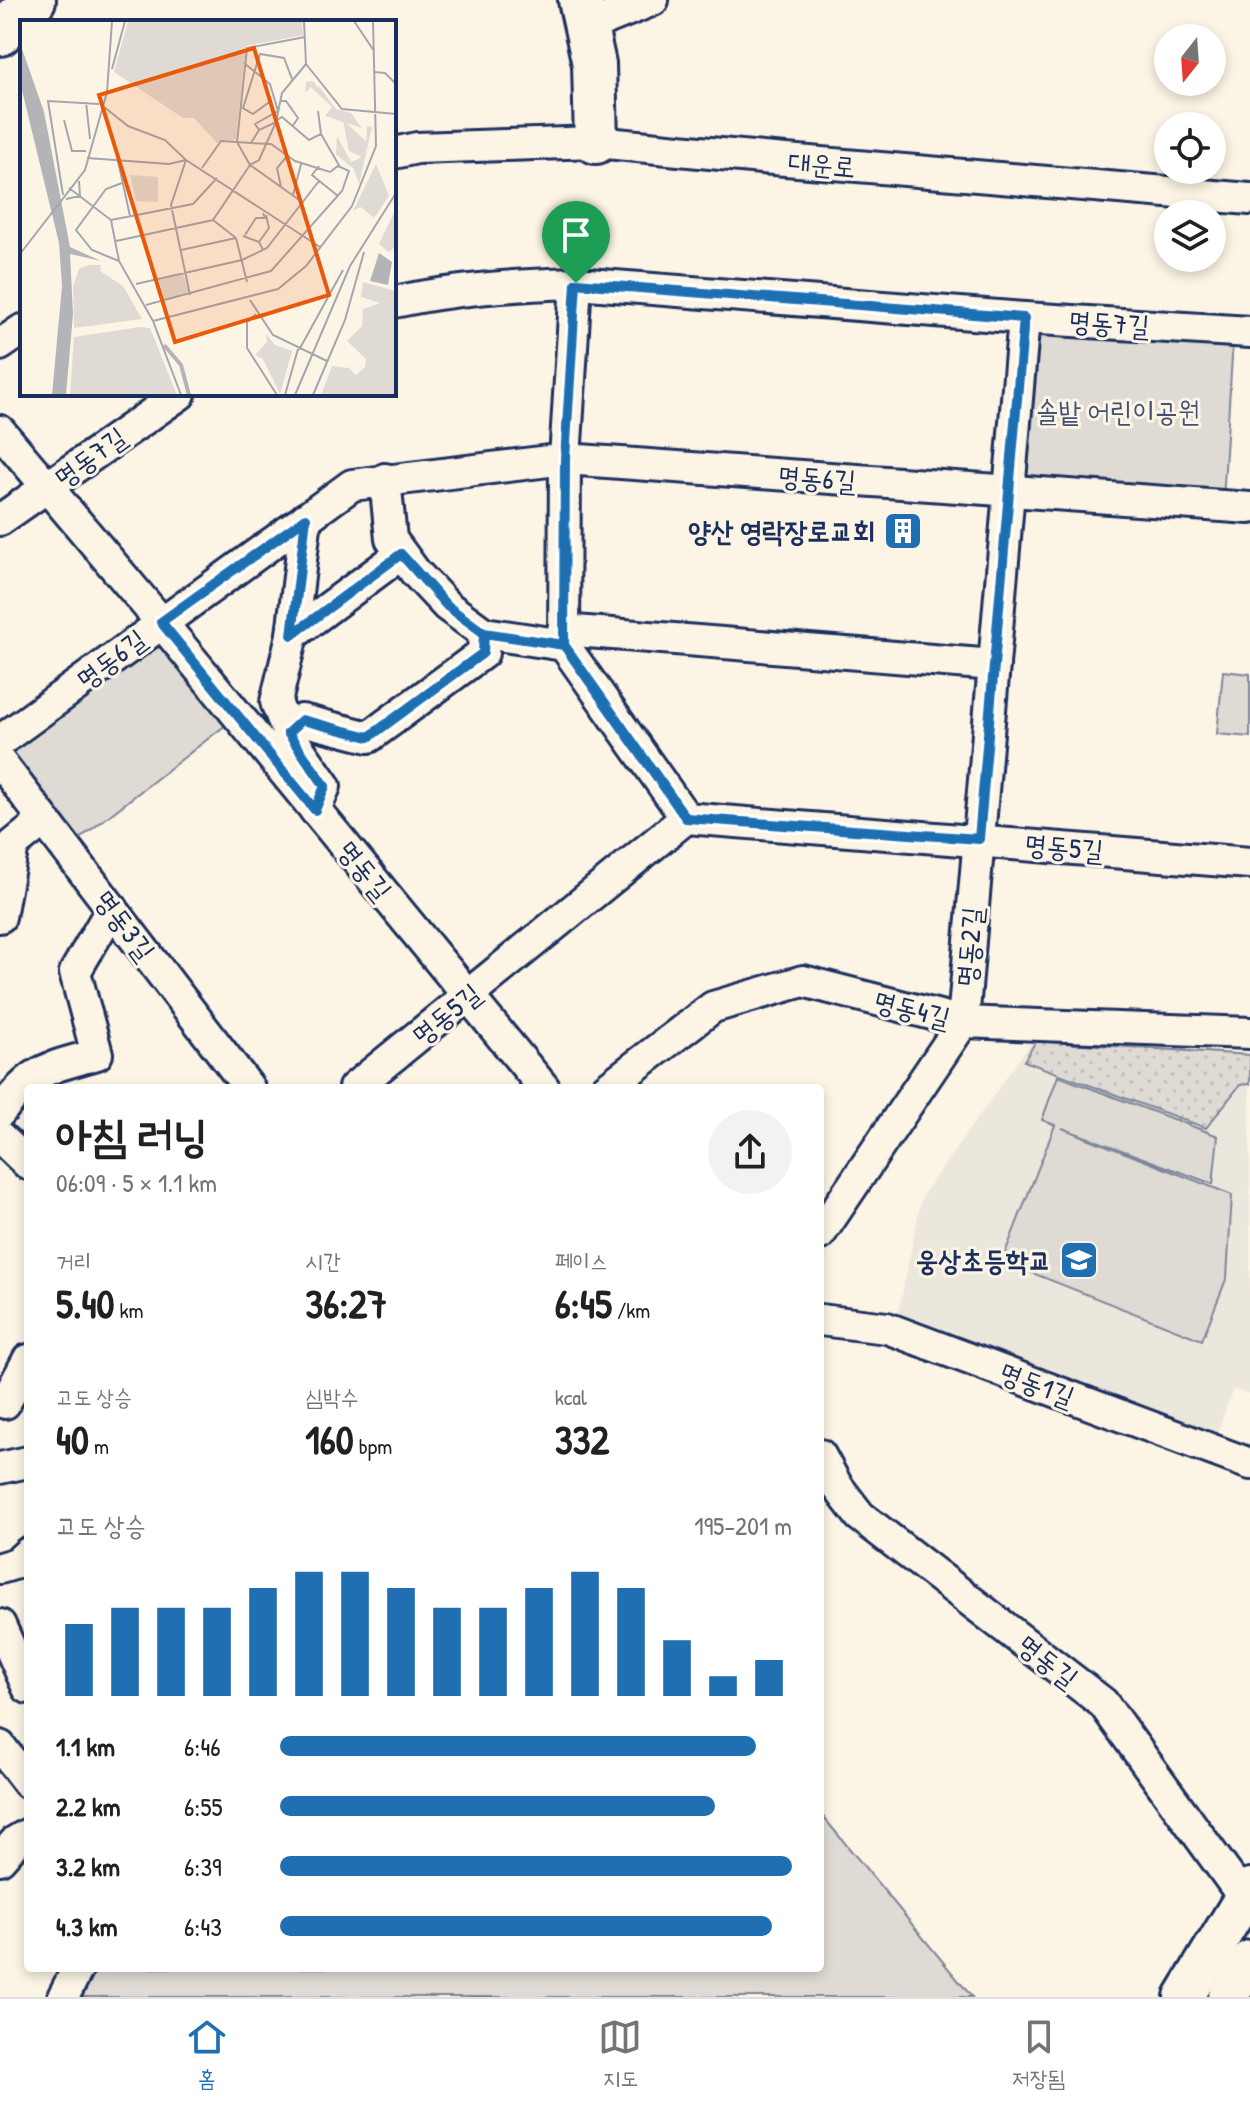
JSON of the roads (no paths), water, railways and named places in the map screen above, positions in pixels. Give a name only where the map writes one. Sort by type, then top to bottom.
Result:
[{"type":"highway","points":[[0,34],[34,0]]},
{"type":"highway","points":[[583,14],[594,64],[596,142]]},
{"type":"main road","points":[[1184,1997],[1247,1893]]},
{"type":"main road","points":[[1228,1997],[1250,1960]]},
{"type":"street","points":[[583,14],[653,0]]},
{"type":"street","name":"대운로","points":[[396,153],[417,148],[596,142],[1250,199]]},
{"type":"street","points":[[576,283],[565,459],[564,638],[686,818]]},
{"type":"street","name":"명동7길","points":[[396,302],[440,292],[502,285],[576,283],[1024,318],[1250,332]]},
{"type":"street","name":"명동2길","points":[[824,1228],[963,1022],[1024,318]]},
{"type":"street","points":[[0,345],[20,331]]},
{"type":"street","name":"명동7길","points":[[0,520],[177,396]]},
{"type":"street","name":"명동길","points":[[0,431],[541,1084]]},
{"type":"street","name":"명동6길","points":[[0,741],[352,485],[565,459],[1250,508]]},
{"type":"street","points":[[385,479],[391,539],[447,606],[484,633],[994,665]]},
{"type":"street","points":[[306,518],[292,635],[276,702],[288,733],[325,786],[315,810]]},
{"type":"street","points":[[292,635],[401,554]]},
{"type":"street","points":[[288,733],[302,720],[369,737],[483,653],[484,633]]},
{"type":"street","name":"명동3길","points":[[0,762],[246,1084]]},
{"type":"street","name":"명동5길","points":[[359,1084],[686,818],[1250,863]]},
{"type":"street","points":[[0,917],[13,845],[44,820]]},
{"type":"street","points":[[0,1112],[21,1085],[38,1071],[97,1054],[75,972],[112,908]]},
{"type":"street","name":"명동4길","points":[[612,1084],[713,1007],[803,981],[963,1022],[1250,1033]]},
{"type":"street","points":[[0,1137],[24,1160]]},
{"type":"street","name":"명동1길","points":[[824,1320],[887,1328],[1250,1464]]},
{"type":"street","points":[[11,1404],[24,1370]]},
{"type":"street","name":"명동길","points":[[824,1462],[837,1486],[860,1516],[1103,1703],[1247,1893]]},
{"type":"street","points":[[0,1468],[24,1463]]},
{"type":"street","points":[[0,1568],[17,1563],[24,1557]]},
{"type":"street","points":[[0,1625],[24,1679]]},
{"type":"street","points":[[0,1746],[24,1778]]},
{"type":"street","points":[[0,1859],[24,1836]]},
{"type":"street","points":[[63,1997],[76,1972]]},
{"type":"place","name":"양산 영락장로교회","points":[[903,531]]},
{"type":"place","name":"웅상초등학교","points":[[1079,1260]]},
{"type":"park label","name":"솔밭 어린이공원","points":[[1118,411]]}]
